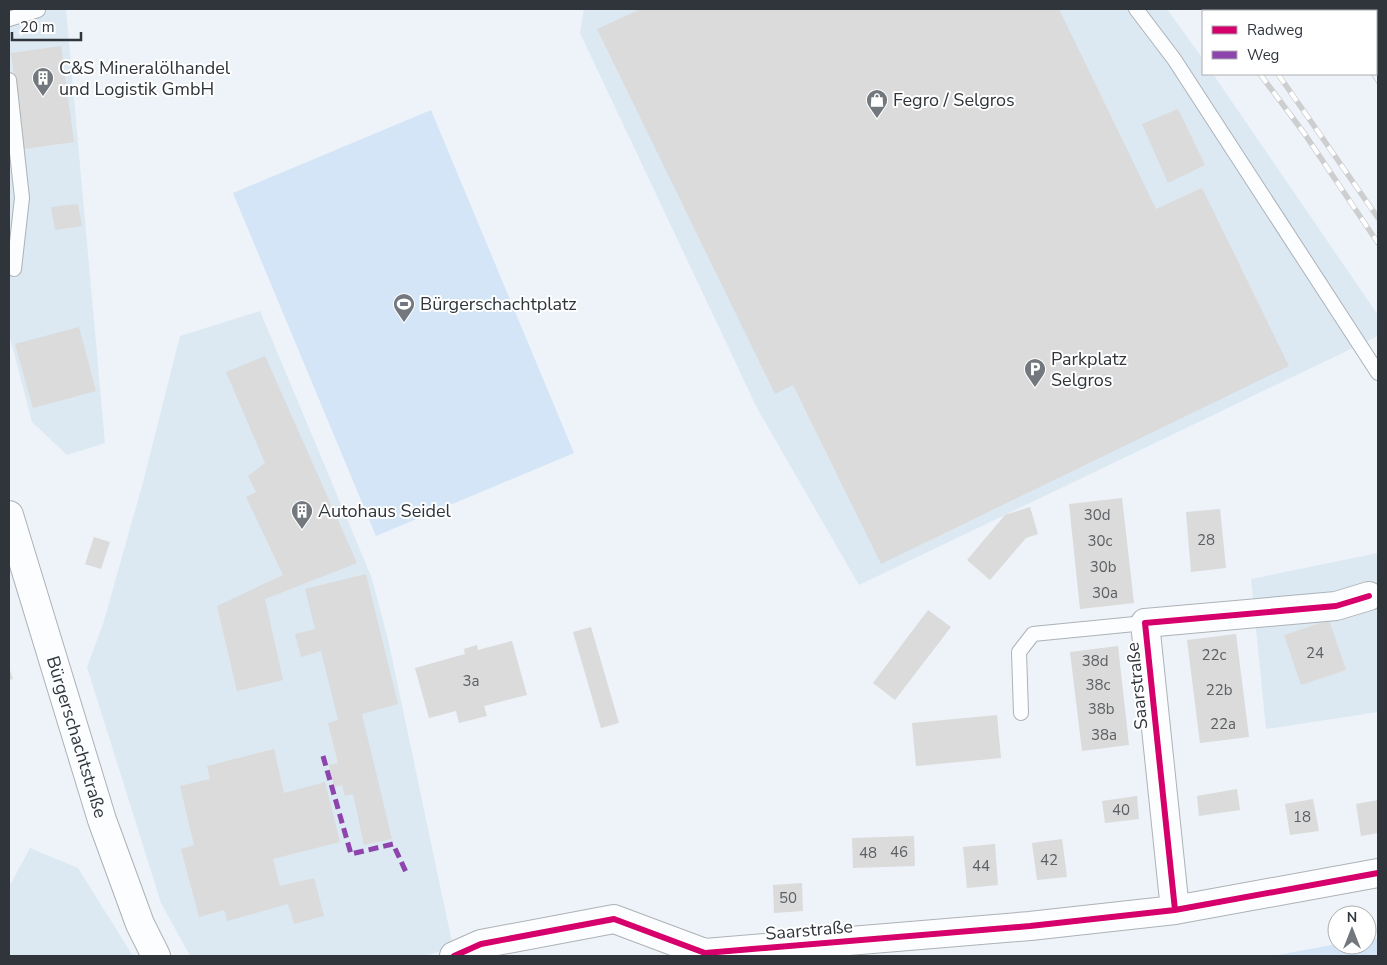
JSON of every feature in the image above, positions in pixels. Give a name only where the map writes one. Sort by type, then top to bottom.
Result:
[{"type":"street","name":"Bürgerschachtstraße","points":[[11,532],[102,820],[140,924],[156,956]]},
{"type":"street","name":"Saarstraße","points":[[1175,910],[1145,622],[1336,606],[1369,596]]},
{"type":"street","name":"Saarstraße","points":[[454,956],[481,944],[614,920],[705,953],[1030,926],[1175,910],[1378,874]]},
{"type":"lane","points":[[1136,9],[1174,59],[1378,373]]},
{"type":"lane","points":[[9,19],[38,10]]},
{"type":"lane","points":[[9,80],[22,198],[11,271]]},
{"type":"lane","points":[[9,250],[11,271]]},
{"type":"lane","points":[[1021,714],[1019,652],[1033,634],[1145,622]]},
{"type":"shaded area","points":[[9,9],[66,9],[105,443],[67,455],[32,422],[9,334]]},
{"type":"shaded area","points":[[584,9],[1167,9],[1202,58],[1202,75],[1214,75],[1378,315],[1378,336],[859,585],[757,408],[580,33]]},
{"type":"shaded area","name":"Bürgerschachtplatz","points":[[431,110],[574,453],[376,536],[233,193]]},
{"type":"shaded area","points":[[260,311],[371,576],[388,639],[453,947],[426,956],[190,956],[161,903],[87,667],[103,624],[142,486],[180,336]]},
{"type":"shaded area","points":[[1378,553],[1378,712],[1266,729],[1251,579]]},
{"type":"shaded area","points":[[30,848],[78,868],[133,956],[9,956],[9,887]]},
{"type":"shaded area","points":[[1378,940],[1378,956],[1272,956],[1327,946],[1327,955],[1377,955]]},
{"type":"building","name":"Fegro / Selgros","points":[[641,9],[1059,9],[1156,209],[1202,188],[1289,366],[881,564],[793,385],[775,394],[597,29]]},
{"type":"building","name":"C&S Mineralölhandel und Logistik GmbH","points":[[61,46],[74,142],[24,149],[11,53]]},
{"type":"building","points":[[1178,109],[1205,165],[1168,183],[1142,124]]},
{"type":"building","points":[[78,204],[82,226],[55,230],[51,207]]},
{"type":"building","points":[[79,327],[96,391],[33,408],[15,344]]},
{"type":"building","name":"Autohaus Seidel","points":[[265,356],[357,563],[265,599],[283,680],[237,691],[217,606],[283,575],[246,497],[256,492],[248,476],[265,463],[226,372]]},
{"type":"building","points":[[1122,498],[1134,603],[1080,609],[1069,504]]},
{"type":"building","points":[[1030,507],[1038,534],[1026,538],[990,580],[967,560],[1005,515]]},
{"type":"building","points":[[1220,509],[1226,568],[1191,572],[1186,512]]},
{"type":"building","points":[[94,537],[110,542],[101,569],[85,564]]},
{"type":"building","points":[[366,574],[398,704],[362,714],[392,839],[364,845],[353,794],[345,796],[342,785],[334,787],[329,765],[338,763],[328,723],[338,720],[321,651],[301,657],[295,634],[315,629],[305,589]]},
{"type":"building","points":[[928,610],[951,627],[895,700],[873,683]]},
{"type":"building","points":[[1329,620],[1346,670],[1301,685],[1284,635]]},
{"type":"building","points":[[591,627],[619,723],[601,728],[573,632]]},
{"type":"building","points":[[1236,634],[1249,737],[1200,743],[1187,640]]},
{"type":"building","points":[[512,641],[527,695],[484,706],[487,716],[459,723],[456,711],[429,718],[415,668],[465,654],[464,649],[477,645],[478,650]]},
{"type":"building","points":[[1118,646],[1129,745],[1082,751],[1070,652]]},
{"type":"building","points":[[9,667],[13,679],[9,680]]},
{"type":"building","points":[[997,715],[1001,758],[916,766],[912,723]]},
{"type":"building","points":[[274,749],[284,793],[325,782],[340,842],[273,859],[280,886],[314,878],[324,916],[294,924],[288,904],[227,921],[224,910],[199,917],[181,849],[194,845],[180,786],[210,779],[207,766]]},
{"type":"building","points":[[1237,789],[1240,810],[1199,816],[1197,796]]},
{"type":"building","points":[[1137,796],[1139,819],[1105,823],[1102,801]]},
{"type":"building","points":[[1313,799],[1319,831],[1290,835],[1285,804]]},
{"type":"building","points":[[1378,800],[1378,833],[1361,836],[1356,804]]},
{"type":"building","points":[[914,836],[915,866],[853,868],[852,838]]},
{"type":"building","points":[[1062,839],[1067,877],[1037,880],[1032,843]]},
{"type":"building","points":[[995,844],[998,885],[967,888],[963,847]]},
{"type":"building","points":[[802,883],[803,911],[774,913],[773,885]]},
{"type":"tram line","points":[[1372,75],[1378,85]]},
{"type":"railway","points":[[1261,75],[1304,133],[1378,243]]},
{"type":"railway","points":[[1279,75],[1378,218]]},
{"type":"marked path","points":[[323,756],[351,854],[393,844],[406,872]]},
{"type":"cycle path","points":[[1175,910],[1145,623],[1336,606],[1369,596]]},
{"type":"cycle path","points":[[454,956],[481,944],[614,919],[705,953],[1030,926],[1175,910],[1378,873]]},
{"type":"place","name":"C&S Mineralölhandel und Logistik GmbH","points":[[43,97]]},
{"type":"place","name":"Fegro / Selgros","points":[[877,119]]},
{"type":"place","name":"Bürgerschachtplatz","points":[[404,323]]},
{"type":"place","name":"Parkplatz Selgros","points":[[1035,388]]},
{"type":"place","name":"Autohaus Seidel","points":[[302,530]]}]
